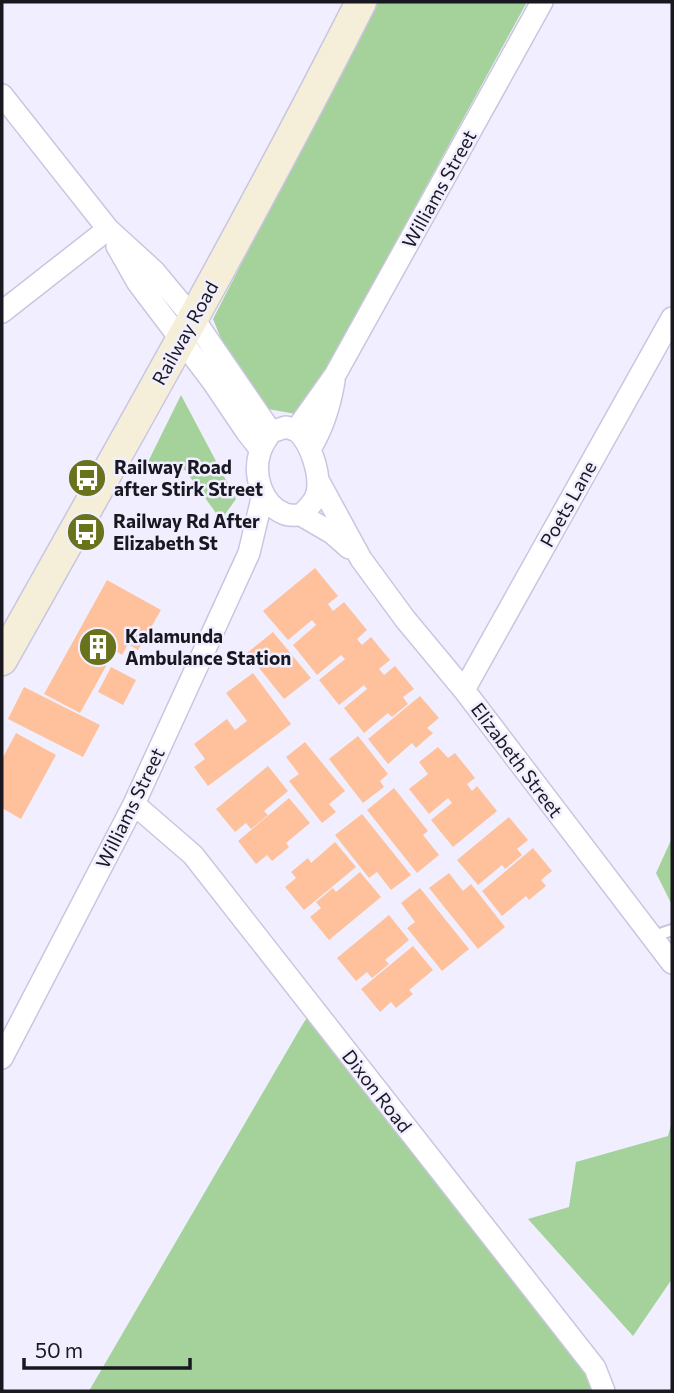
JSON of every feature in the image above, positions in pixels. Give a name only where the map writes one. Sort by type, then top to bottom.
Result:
[{"type":"street","name":"Railway Road","points":[[2,660],[293,136],[361,2]]},
{"type":"street","name":"Williams Street","points":[[296,430],[335,375],[542,2]]},
{"type":"street","points":[[2,95],[108,229],[154,271],[187,329],[266,441]]},
{"type":"street","points":[[2,312],[108,229]]},
{"type":"street","name":"Poets Lane","points":[[464,690],[672,318]]},
{"type":"street","name":"Williams Street","points":[[310,449],[319,435],[330,405],[335,375]]},
{"type":"street","points":[[286,427],[296,430],[310,449],[318,480],[317,495],[310,506],[294,515],[274,508],[263,494],[257,478],[258,462],[266,441],[286,427]]},
{"type":"street","name":"Elizabeth Street","points":[[318,480],[361,559],[672,963]]},
{"type":"street","name":"Williams Street","points":[[2,1058],[135,804],[249,553],[263,494]]},
{"type":"street","name":"Williams Street","points":[[249,553],[294,515]]},
{"type":"street","name":"Elizabeth Street","points":[[294,515],[331,533],[361,559]]},
{"type":"street","name":"Dixon Road","points":[[135,804],[193,855],[595,1368],[604,1391]]},
{"type":"lane","points":[[651,937],[672,930]]},
{"type":"green space","points":[[376,2],[527,2],[301,415],[268,409],[222,341],[213,319]]},
{"type":"green space","points":[[181,395],[236,499],[221,520],[185,470],[146,466]]},
{"type":"green space","points":[[672,838],[672,905],[656,873]]},
{"type":"green space","points":[[313,1008],[604,1391],[89,1391]]},
{"type":"green space","points":[[672,1121],[672,1279],[633,1336],[528,1219],[569,1207],[576,1162],[668,1136]]},
{"type":"building","points":[[315,568],[338,596],[328,604],[333,611],[344,602],[367,630],[357,639],[362,645],[371,637],[390,660],[379,669],[384,675],[395,666],[414,689],[403,697],[408,704],[392,717],[388,713],[364,733],[344,708],[367,689],[364,685],[339,705],[319,680],[345,659],[341,655],[317,675],[293,645],[316,625],[312,620],[288,640],[263,611]]},
{"type":"building","name":"Kalamunda Ambulance Station","points":[[107,580],[161,610],[138,650],[128,644],[122,655],[115,650],[80,713],[44,694]]},
{"type":"building","points":[[273,632],[311,678],[284,699],[247,653]]},
{"type":"building","points":[[111,667],[136,680],[123,705],[98,692]]},
{"type":"building","points":[[253,673],[291,724],[208,786],[194,767],[205,759],[194,744],[227,719],[235,730],[247,721],[226,693]]},
{"type":"building","points":[[24,687],[100,725],[83,757],[8,719]]},
{"type":"building","points":[[420,696],[439,718],[427,728],[433,733],[416,748],[412,743],[388,764],[368,739]]},
{"type":"building","points":[[16,733],[56,755],[21,819],[2,808],[2,759]]},
{"type":"building","points":[[358,736],[388,774],[380,781],[384,787],[363,803],[329,759]]},
{"type":"building","points":[[305,742],[345,791],[329,804],[336,812],[322,823],[289,781],[299,774],[286,757]]},
{"type":"building","points":[[438,747],[448,758],[455,753],[475,778],[467,784],[472,791],[477,786],[497,811],[453,847],[431,820],[452,803],[448,798],[429,814],[409,789],[428,774],[419,762]]},
{"type":"building","points":[[268,766],[288,791],[264,811],[268,815],[251,829],[246,823],[235,832],[216,809]]},
{"type":"building","points":[[394,788],[428,831],[423,835],[439,855],[417,873],[367,810]]},
{"type":"building","points":[[289,798],[310,823],[286,843],[289,847],[272,861],[267,855],[256,864],[238,841]]},
{"type":"building","points":[[362,814],[411,875],[391,890],[377,872],[369,878],[335,835]]},
{"type":"building","points":[[509,817],[528,840],[517,849],[522,855],[505,869],[502,865],[478,885],[457,860]]},
{"type":"building","points":[[335,842],[356,867],[304,910],[285,887],[296,878],[291,872],[308,858],[311,863]]},
{"type":"building","points":[[533,848],[552,871],[541,880],[546,886],[529,900],[526,896],[502,916],[482,891]]},
{"type":"building","points":[[360,872],[381,897],[329,940],[310,917],[321,908],[316,902],[333,888],[336,892]]},
{"type":"building","points":[[449,873],[463,891],[471,884],[505,927],[478,949],[429,888]]},
{"type":"building","points":[[420,888],[469,949],[442,971],[407,928],[415,922],[401,903]]},
{"type":"building","points":[[389,915],[409,940],[385,960],[389,964],[372,978],[367,972],[356,981],[337,958]]},
{"type":"building","points":[[413,946],[433,970],[409,990],[413,994],[396,1008],[391,1002],[380,1012],[361,989]]},
{"type":"place","name":"Railway Road after Stirk Street","points":[[87,478]]},
{"type":"place","name":"Railway Rd After Elizabeth St","points":[[86,532]]},
{"type":"place","name":"Kalamunda Ambulance Station","points":[[98,647]]}]
